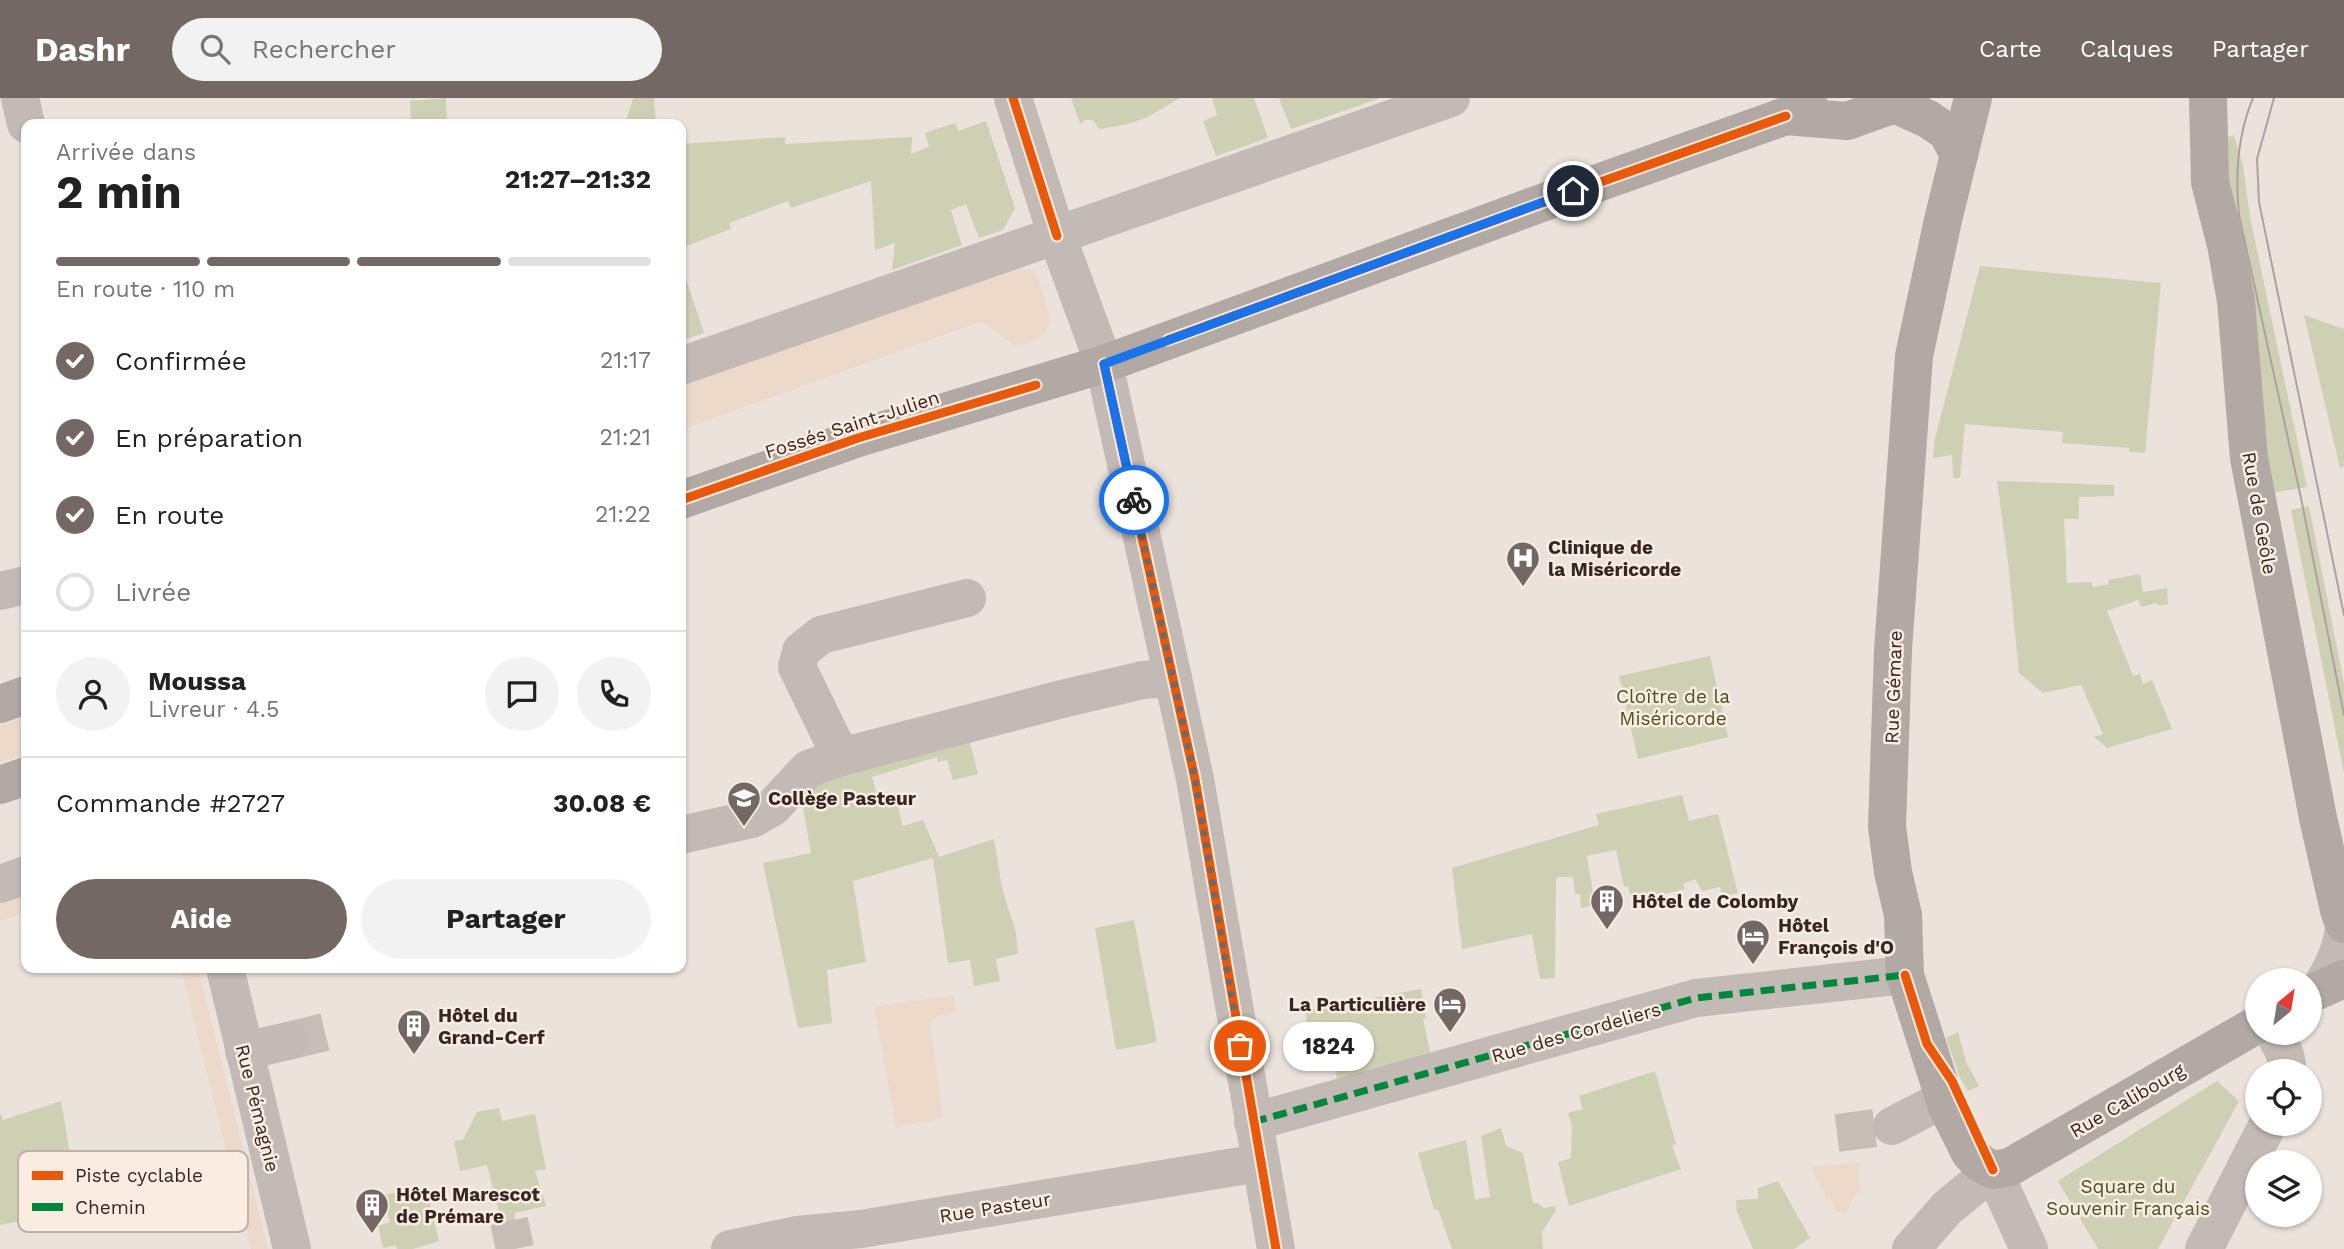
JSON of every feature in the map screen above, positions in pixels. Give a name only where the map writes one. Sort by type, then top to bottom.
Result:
[{"type":"main road","name":"Rue Gémare","points":[[1973,98],[1914,356],[1893,650],[1887,827],[1893,872],[1903,915],[1905,975],[1944,1099],[1970,1153],[1993,1170]]},
{"type":"main road","name":"Rue de Geôle","points":[[2208,98],[2210,182],[2226,245],[2236,301],[2249,458],[2318,818],[2344,926]]},
{"type":"main road","points":[[1902,101],[1947,132],[1959,155]]},
{"type":"main road","name":"Fossés Saint-Julien","points":[[686,498],[858,438],[1104,364],[1797,107],[1847,121],[1902,101]]},
{"type":"main road","points":[[0,704],[21,697]]},
{"type":"main road","points":[[0,785],[21,778]]},
{"type":"main road","name":"Rue Calibourg","points":[[1993,1170],[2010,1167],[2245,1031]]},
{"type":"street","points":[[20,98],[25,119]]},
{"type":"street","points":[[1013,98],[1057,236],[1104,364],[1195,779],[1196,879],[1226,1048],[1253,1122],[1276,1249]]},
{"type":"street","points":[[686,364],[1451,98]]},
{"type":"street","points":[[0,592],[21,586]]},
{"type":"street","points":[[841,757],[797,667],[801,651],[821,635],[967,598]]},
{"type":"street","points":[[686,834],[752,819],[774,807],[808,769],[841,757],[1143,680],[1175,686]]},
{"type":"street","points":[[1135,704],[1175,686]]},
{"type":"street","points":[[0,884],[21,877]]},
{"type":"street","points":[[2325,987],[2342,946],[2344,926]]},
{"type":"street","name":"Rue Pémagnie","points":[[226,973],[292,1249]]},
{"type":"street","name":"Rue des Cordeliers","points":[[1253,1122],[1657,1003],[1905,975]]},
{"type":"street","points":[[244,1051],[288,1041]]},
{"type":"street","points":[[1892,1126],[1944,1099]]},
{"type":"street","points":[[2204,1249],[2262,1136]]},
{"type":"street","name":"Rue Pasteur","points":[[730,1249],[797,1235],[861,1229],[1259,1163]]},
{"type":"street","points":[[1911,1249],[1947,1208],[1993,1170]]},
{"type":"street","name":"Rue Gémare","points":[[1993,1170],[2029,1249]]},
{"type":"green space","points":[[446,98],[447,119],[411,119],[410,101]]},
{"type":"green space","points":[[633,98],[654,98],[656,119],[627,119]]},
{"type":"green space","points":[[1071,98],[1180,98],[1146,118],[1099,129],[1093,120],[1085,120],[1080,124]]},
{"type":"green space","points":[[1212,98],[1254,98],[1268,138],[1216,156],[1203,121],[1217,115]]},
{"type":"green space","points":[[1279,98],[1378,98],[1378,99],[1291,129]]},
{"type":"green space","points":[[986,121],[1015,208],[1003,230],[979,238],[966,204],[951,210],[962,245],[892,270],[895,243],[875,250],[871,181],[791,208],[788,201],[729,223],[731,229],[686,246],[686,144],[785,137],[785,144],[912,137],[911,154],[929,147],[925,133],[955,123],[959,131]]},
{"type":"green space","points":[[2234,135],[2243,165],[2250,217],[2307,487],[2265,494],[2218,140]]},
{"type":"green space","points":[[1980,266],[2161,283],[2145,453],[2129,452],[2129,448],[2062,443],[2063,432],[1965,424],[1960,478],[1953,478],[1952,455],[1933,458],[1935,438]]},
{"type":"green space","points":[[686,279],[704,333],[686,339]]},
{"type":"green space","points":[[2304,315],[2344,329],[2344,466],[2340,468]]},
{"type":"green space","points":[[1997,481],[2114,485],[2114,496],[2079,497],[2079,519],[2064,519],[2067,583],[2091,582],[2093,587],[2109,584],[2108,580],[2140,574],[2143,592],[2167,588],[2168,604],[2159,606],[2157,603],[2141,607],[2138,600],[2107,611],[2133,676],[2140,674],[2143,684],[2152,680],[2172,729],[2107,748],[2094,737],[2103,734],[2081,685],[2043,693],[2019,673]]},
{"type":"green space","points":[[2309,506],[2344,683],[2344,773],[2291,510]]},
{"type":"green space","name":"Cloître de la Miséricorde","points":[[1710,656],[1728,737],[1638,759],[1619,676]]},
{"type":"green space","points":[[968,735],[978,774],[953,780],[947,760],[938,762],[937,757],[872,777],[880,804],[896,799],[903,826],[923,820],[939,857],[994,839],[1002,888],[1016,933],[1018,954],[996,959],[1000,981],[974,986],[970,960],[948,963],[933,858],[853,881],[866,962],[827,970],[832,1023],[798,1028],[763,863],[811,853],[802,802],[814,780]]},
{"type":"green space","points":[[1682,795],[1689,821],[1718,814],[1738,893],[1722,897],[1720,887],[1702,891],[1695,879],[1683,884],[1685,889],[1660,895],[1662,902],[1633,908],[1628,886],[1624,887],[1616,850],[1587,856],[1595,905],[1581,908],[1580,894],[1575,894],[1573,877],[1556,879],[1555,978],[1540,979],[1532,934],[1462,949],[1452,868],[1599,825],[1596,814]]},
{"type":"green space","points":[[1134,920],[1157,1042],[1116,1050],[1095,928]]},
{"type":"green space","points":[[1421,989],[1426,1018],[1423,1019],[1432,1060],[1339,1088],[1329,1042],[1307,1047],[1306,1011]]},
{"type":"green space","points":[[1958,1032],[1966,1062],[1979,1086],[1968,1091],[1960,1078],[1946,1038]]},
{"type":"green space","points":[[1655,1071],[1676,1144],[1672,1146],[1681,1169],[1569,1206],[1558,1162],[1571,1158],[1572,1126],[1568,1113],[1583,1109],[1579,1096]]},
{"type":"green space","name":"Square du Souvenir Français","points":[[2217,1081],[2239,1101],[2158,1249],[2098,1249],[2058,1181]]},
{"type":"green space","points":[[61,1101],[69,1151],[18,1151],[18,1221],[0,1225],[0,1113],[3,1120]]},
{"type":"green space","points":[[499,1108],[502,1121],[535,1114],[546,1169],[535,1171],[546,1206],[515,1213],[515,1220],[502,1223],[487,1165],[460,1171],[454,1141],[463,1140],[477,1112]]},
{"type":"green space","points":[[1501,1128],[1506,1146],[1523,1153],[1533,1203],[1544,1208],[1555,1206],[1556,1212],[1542,1232],[1543,1249],[1452,1249],[1438,1209],[1434,1210],[1418,1153],[1466,1140],[1475,1200],[1490,1197],[1481,1136]]},
{"type":"green space","points":[[1778,1181],[1810,1238],[1794,1249],[1753,1249],[1737,1212],[1736,1200],[1758,1199],[1758,1188]]},
{"type":"green space","points":[[426,1187],[439,1241],[413,1249],[397,1249],[396,1245],[383,1248],[378,1226],[390,1222],[383,1195]]},
{"type":"shaded area","points":[[1015,267],[1034,271],[1050,319],[1046,333],[1037,340],[1015,346],[982,321],[686,428],[686,384]]},
{"type":"shaded area","points":[[21,720],[21,755],[0,762],[0,726]]},
{"type":"shaded area","points":[[21,892],[21,914],[0,921],[0,898]]},
{"type":"shaded area","points":[[182,973],[199,973],[244,1151],[227,1151]]},
{"type":"shaded area","points":[[954,995],[956,1013],[938,1016],[930,1024],[943,1118],[896,1127],[874,1007]]},
{"type":"shaded area","points":[[1859,1162],[1860,1193],[1856,1192],[1844,1217],[1842,1211],[1837,1212],[1830,1198],[1827,1200],[1810,1167]]},
{"type":"shaded area","points":[[248,1169],[268,1249],[251,1249],[247,1232]]},
{"type":"tunnel","points":[[288,1041],[329,1031]]},
{"type":"tunnel","points":[[1837,1133],[1892,1126]]},
{"type":"tunnel","points":[[509,1221],[515,1249]]},
{"type":"tram line","points":[[2253,98],[2243,127],[2238,156],[2239,215],[2301,498],[2344,715]]},
{"type":"tram line","points":[[2274,98],[2257,159],[2259,202],[2344,615]]},
{"type":"marked path","points":[[1253,1122],[1696,998],[1905,975]]},
{"type":"cycle path","points":[[1013,98],[1057,236]]},
{"type":"cycle path","points":[[1168,340],[1786,116]]},
{"type":"cycle path","points":[[1104,364],[1195,779],[1276,1249]]},
{"type":"cycle path","points":[[686,498],[858,438],[1036,385]]},
{"type":"cycle path","points":[[1905,975],[1927,1044],[1952,1081],[1993,1170]]},
{"type":"way so far","points":[[1134,500],[1195,779],[1240,1046]]},
{"type":"place","name":"Clinique de la Miséricorde","points":[[1523,588]]},
{"type":"place","name":"Collège Pasteur","points":[[744,828]]},
{"type":"place","name":"Hôtel de Colomby","points":[[1607,931]]},
{"type":"place","name":"Hôtel François d'O","points":[[1753,966]]},
{"type":"place","name":"La Particulière","points":[[1450,1034]]},
{"type":"place","name":"1824","points":[[1240,1046]]},
{"type":"place","name":"Hôtel du Grand-Cerf","points":[[414,1056]]},
{"type":"place","name":"Hôtel Marescot de Prémare","points":[[372,1235]]},
{"type":"route","points":[[1134,500],[1104,364],[1573,191]]}]
